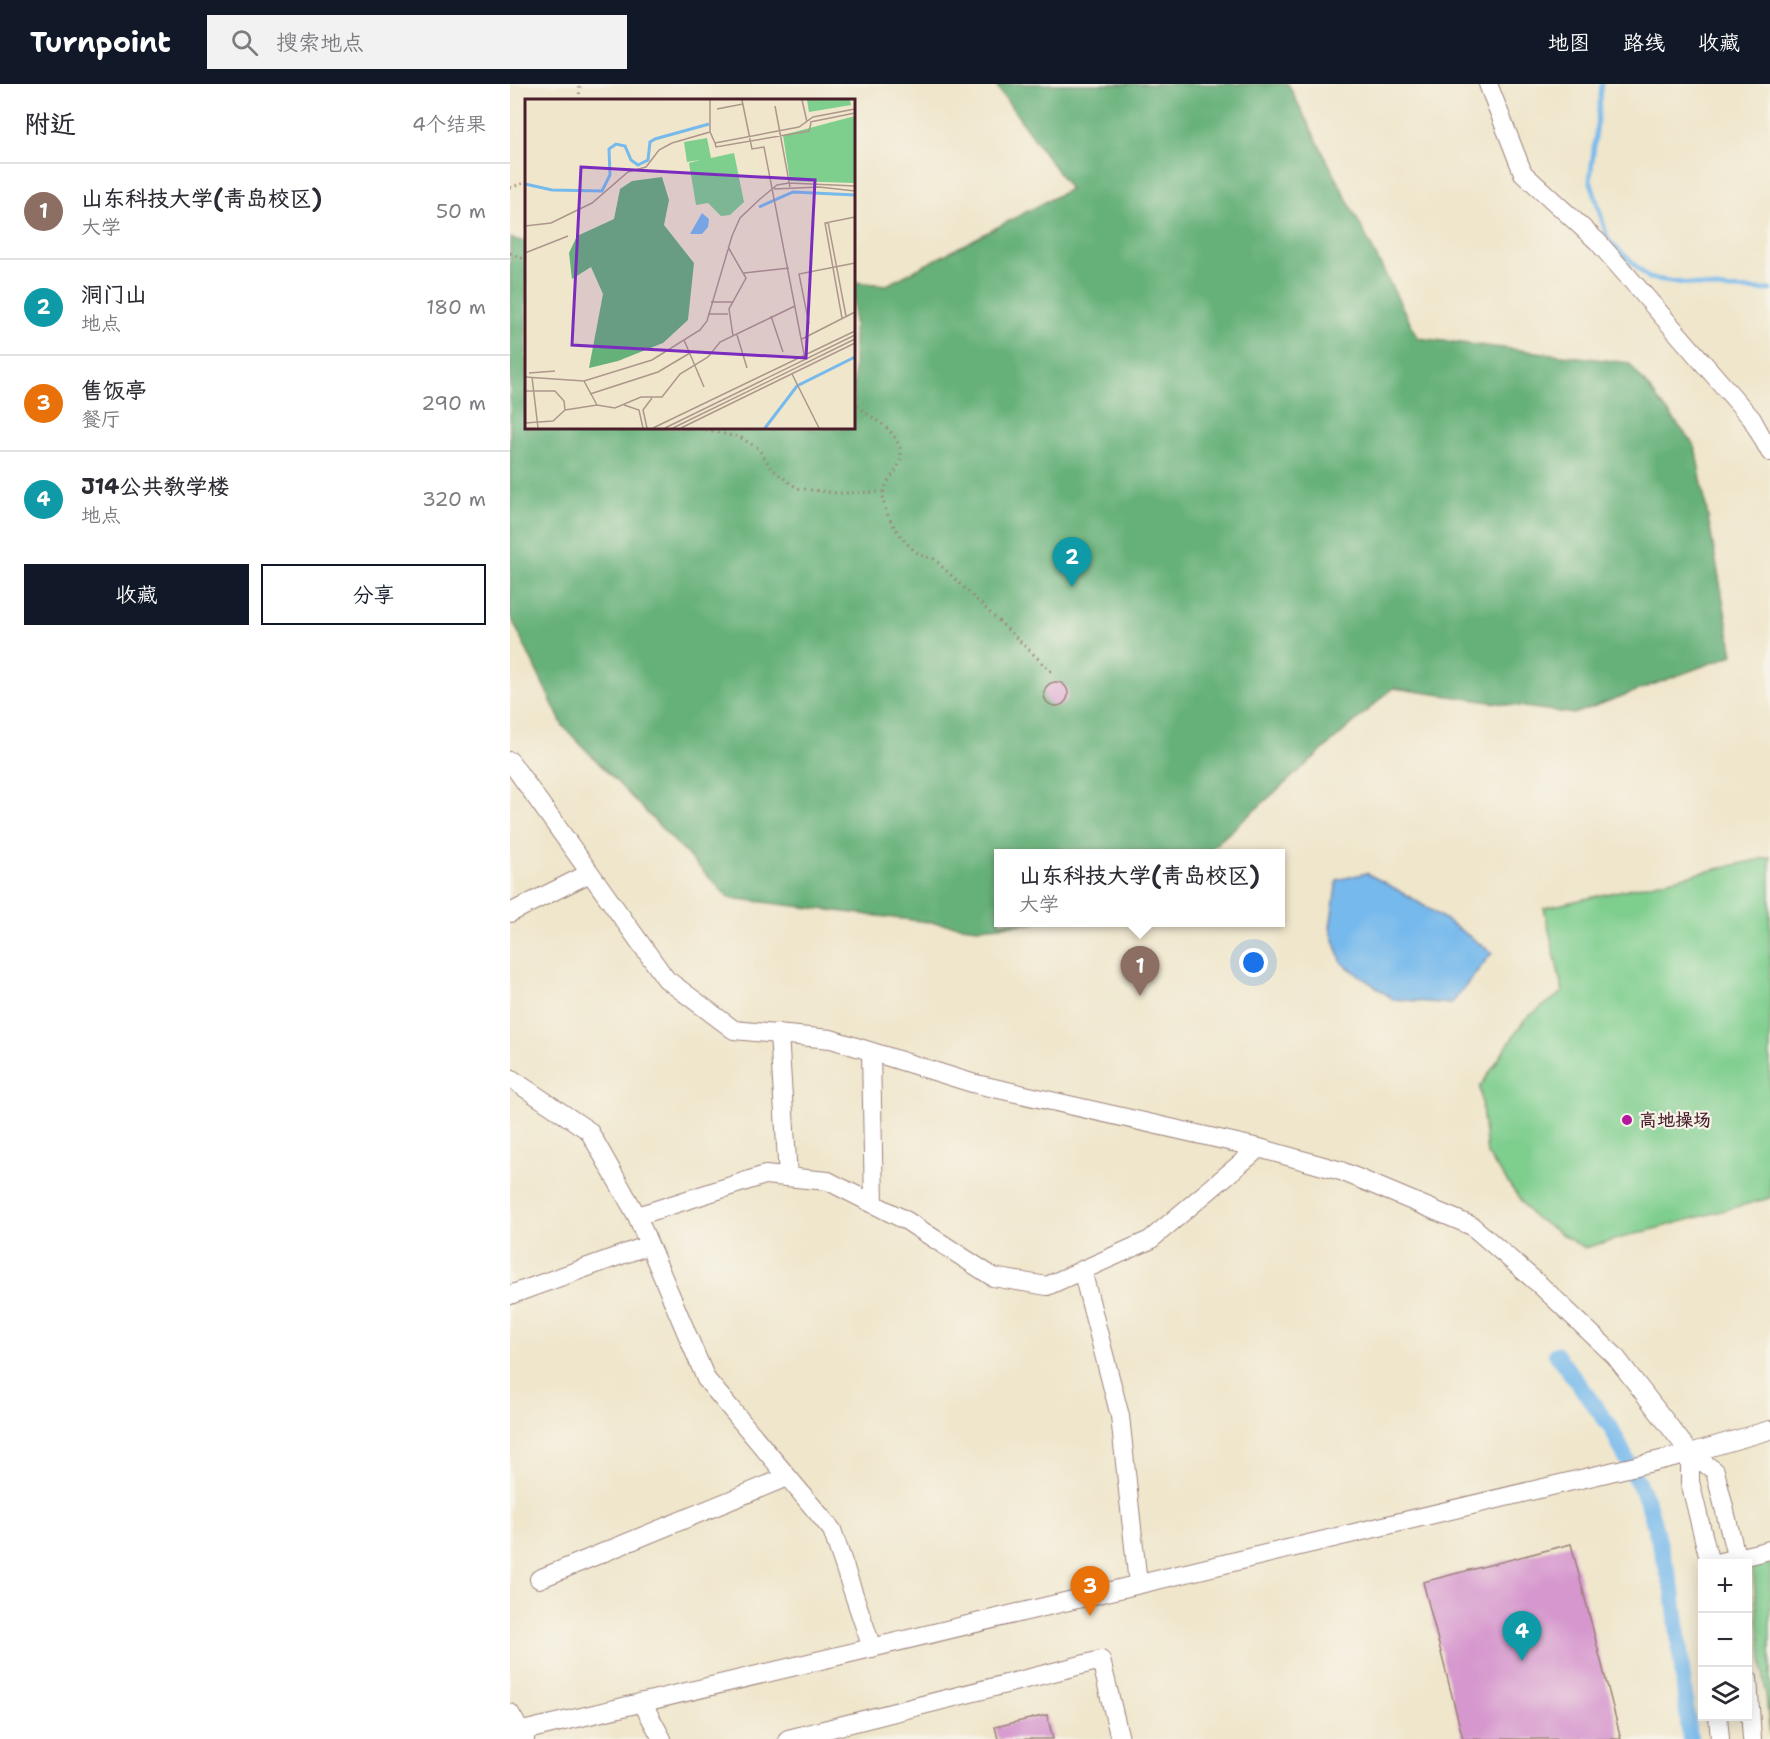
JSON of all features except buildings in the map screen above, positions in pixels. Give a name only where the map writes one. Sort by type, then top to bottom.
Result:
[{"type":"street","points":[[1488,84],[1523,173],[1598,242],[1752,419],[1770,452]]},
{"type":"street","points":[[510,761],[666,980],[734,1030],[831,1039],[972,1083],[1259,1148],[1341,1171],[1472,1226],[1615,1356],[1690,1453],[1715,1471],[1738,1559]]},
{"type":"street","points":[[510,913],[590,873]]},
{"type":"street","points":[[779,1034],[788,1177]]},
{"type":"street","points":[[871,1052],[874,1204]]},
{"type":"street","points":[[510,1078],[589,1131],[637,1216],[705,1379],[832,1530],[872,1648]]},
{"type":"street","points":[[637,1216],[765,1175],[828,1181],[907,1221],[993,1277],[1047,1286],[1150,1239],[1259,1148]]},
{"type":"street","points":[[510,1295],[649,1245]]},
{"type":"street","points":[[1082,1270],[1120,1416],[1138,1584]]},
{"type":"street","points":[[510,1713],[518,1735],[642,1702],[1690,1453],[1770,1430]]},
{"type":"street","points":[[1690,1453],[1690,1482],[1710,1559]]},
{"type":"street","points":[[539,1579],[787,1477]]},
{"type":"street","points":[[1741,1559],[1770,1550]]},
{"type":"street","points":[[788,1739],[1101,1660],[1120,1739]]},
{"type":"street","points":[[642,1702],[662,1739]]},
{"type":"street","points":[[1718,1721],[1720,1739]]},
{"type":"street","points":[[1751,1721],[1752,1739]]},
{"type":"path","points":[[579,99],[580,84]]},
{"type":"path","points":[[510,188],[525,182]]},
{"type":"path","points":[[510,253],[525,260]]},
{"type":"path","points":[[855,402],[861,411],[891,429],[901,450],[901,462],[883,492],[887,519],[920,555],[934,559],[1054,674]]},
{"type":"path","points":[[704,429],[741,438],[758,448],[772,468],[797,488],[836,492],[883,492]]},
{"type":"green space","points":[[995,84],[1288,84],[1418,338],[1629,363],[1695,446],[1733,655],[1574,714],[1393,688],[1211,849],[994,849],[994,927],[978,928],[729,898],[563,726],[510,615],[510,238],[525,242],[525,429],[855,429],[855,282],[887,285],[1070,189]]},
{"type":"green space","name":"高地操场","points":[[1770,857],[1770,1198],[1584,1248],[1532,1216],[1487,1154],[1480,1087],[1525,1019],[1563,992],[1544,908]]},
{"type":"green space","points":[[1770,1558],[1770,1735],[1752,1562]]},
{"type":"water","points":[[1366,873],[1431,910],[1492,953],[1451,1004],[1393,999],[1342,963],[1330,928],[1337,880]]},
{"type":"waterway","points":[[1602,84],[1590,179],[1608,240],[1649,278],[1724,289],[1770,290]]},
{"type":"waterway","points":[[1556,1354],[1610,1426],[1648,1503],[1673,1591],[1690,1739]]},
{"type":"place","name":"洞门山","points":[[1072,587]]},
{"type":"place","name":"山东科技大学(青岛校区)","points":[[1140,996]]},
{"type":"place","name":"高地操场","points":[[1627,1120]]},
{"type":"place","name":"售饭亭","points":[[1090,1616]]},
{"type":"place","name":"J14公共教学楼","points":[[1522,1661]]}]
